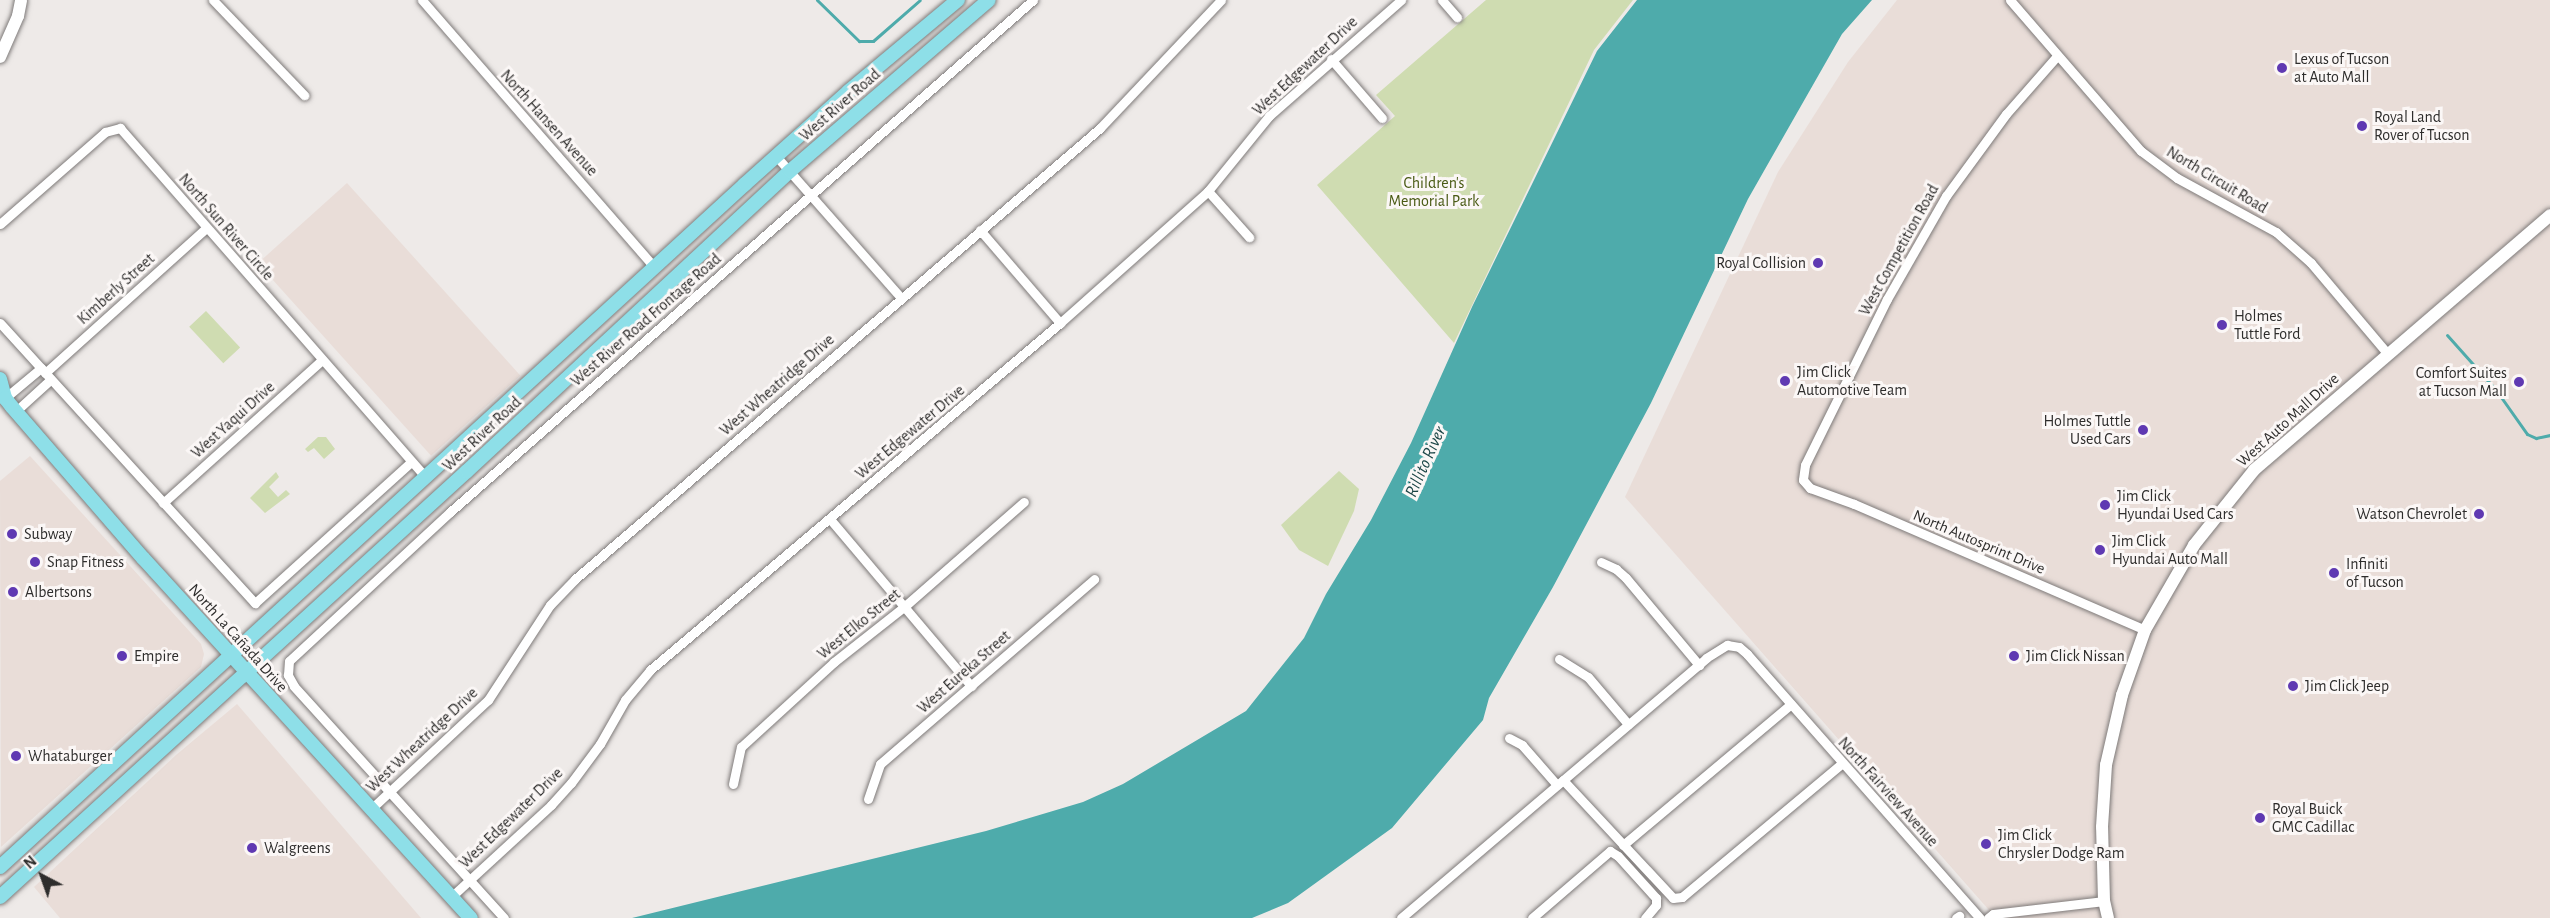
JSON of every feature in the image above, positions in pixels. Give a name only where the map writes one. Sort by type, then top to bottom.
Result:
[{"type":"main road","name":"West River Road","points":[[0,867],[776,156],[958,0]]},
{"type":"main road","name":"West River Road","points":[[0,897],[467,471],[790,171],[989,0]]},
{"type":"main road","name":"North La Cañada Drive","points":[[0,379],[3,397],[232,656],[471,918]]},
{"type":"street","points":[[0,57],[18,16],[21,0]]},
{"type":"street","points":[[213,0],[304,95]]},
{"type":"street","name":"North Hansen Avenue","points":[[422,0],[654,267]]},
{"type":"street","name":"West River Road Frontage Road","points":[[390,792],[294,686],[286,668],[296,651],[1033,0]]},
{"type":"street","name":"West Wheatridge Drive","points":[[371,809],[488,700],[549,605],[575,579],[1101,128],[1221,0]]},
{"type":"street","name":"West Edgewater Drive","points":[[452,897],[551,805],[571,783],[600,744],[625,700],[650,670],[1060,323],[1208,191],[1269,116],[1331,59],[1401,0]]},
{"type":"street","points":[[1442,0],[1457,17]]},
{"type":"street","name":"North Circuit Road","points":[[2010,0],[2141,151],[2177,178],[2276,232],[2311,263],[2388,354]]},
{"type":"street","name":"West Competition Road","points":[[1803,480],[1805,465],[1887,299],[1946,196],[2006,114],[2057,56]]},
{"type":"street","points":[[1331,59],[1382,118]]},
{"type":"street","name":"North Sun River Circle","points":[[0,224],[105,132],[120,128],[426,478]]},
{"type":"street","points":[[776,156],[901,298]]},
{"type":"street","points":[[1208,191],[1249,237]]},
{"type":"street","name":"West Auto Mall Drive","points":[[2108,918],[2104,901],[2102,827],[2106,765],[2122,695],[2145,630],[2194,545],[2254,470],[2550,215]]},
{"type":"street","name":"Kimberly Street","points":[[16,411],[46,373],[206,228]]},
{"type":"street","points":[[980,230],[1060,323]]},
{"type":"street","points":[[0,323],[255,603],[411,462]]},
{"type":"street","name":"West Yaqui Drive","points":[[163,503],[322,360]]},
{"type":"street","name":"Kimberly Street","points":[[3,397],[46,373]]},
{"type":"street","name":"North Autosprint Drive","points":[[1803,480],[1810,488],[1854,504],[2145,630]]},
{"type":"street","name":"West Elko Street","points":[[733,784],[741,747],[834,663],[905,606],[1024,501]]},
{"type":"street","points":[[830,519],[971,686]]},
{"type":"street","points":[[1401,918],[1699,664],[1626,578],[1616,568],[1601,562]]},
{"type":"street","name":"West Eureka Street","points":[[868,799],[880,764],[1094,579]]},
{"type":"street","name":"North Fairview Avenue","points":[[1699,664],[1727,645],[1734,645],[1747,654],[1980,918]]},
{"type":"street","points":[[1559,659],[1588,677],[1628,724]]},
{"type":"street","points":[[1623,845],[1791,704]]},
{"type":"street","points":[[1509,738],[1521,745],[1560,782],[1673,898],[1682,897],[1842,763]]},
{"type":"street","points":[[390,792],[504,918]]},
{"type":"street","points":[[1532,918],[1610,851],[1618,856],[1656,898],[1656,904],[1645,918]]},
{"type":"street","points":[[1988,918],[1993,914],[2104,901]]},
{"type":"shaded area","points":[[1897,0],[2550,0],[2550,918],[1996,918],[1625,497],[1778,172],[1848,62]]},
{"type":"shaded area","points":[[347,183],[520,375],[431,456],[258,263]]},
{"type":"shaded area","points":[[30,456],[201,644],[204,654],[201,667],[1,847],[0,481]]},
{"type":"shaded area","points":[[237,704],[421,918],[60,918],[34,887],[176,755]]},
{"type":"green space","name":"Children's Memorial Park","points":[[1486,0],[1633,0],[1594,50],[1454,343],[1317,185],[1395,116],[1376,95]]},
{"type":"green space","points":[[206,311],[240,348],[223,363],[189,327]]},
{"type":"green space","points":[[318,437],[326,437],[335,449],[324,459],[314,448],[308,452],[305,449]]},
{"type":"green space","points":[[1339,471],[1359,489],[1354,511],[1328,566],[1299,550],[1281,525]]},
{"type":"green space","points":[[276,472],[279,477],[269,487],[278,497],[286,490],[290,494],[265,513],[250,498]]},
{"type":"water","name":"Rillito River","points":[[1637,0],[1872,0],[1842,34],[1748,199],[1651,403],[1553,587],[1489,698],[1483,720],[1392,828],[1288,903],[1252,918],[632,918],[986,831],[1083,802],[1123,784],[1246,711],[1304,638],[1326,594],[1371,520],[1411,443],[1472,307],[1597,51]]},
{"type":"waterway","points":[[817,0],[859,41],[873,41],[920,0]]},
{"type":"waterway","points":[[2447,335],[2496,390],[2527,434],[2536,438],[2550,435]]},
{"type":"place","name":"Lexus of Tucson at Auto Mall","points":[[2282,68]]},
{"type":"place","name":"Royal Land Rover of Tucson","points":[[2362,126]]},
{"type":"place","name":"Royal Collision","points":[[1818,263]]},
{"type":"place","name":"Holmes Tuttle Ford","points":[[2222,325]]},
{"type":"place","name":"Jim Click Automotive Team","points":[[1785,381]]},
{"type":"place","name":"Comfort Suites at Tucson Mall","points":[[2519,382]]},
{"type":"place","name":"Holmes Tuttle Used Cars","points":[[2143,430]]},
{"type":"place","name":"Jim Click Hyundai Used Cars","points":[[2105,505]]},
{"type":"place","name":"Watson Chevrolet","points":[[2479,514]]},
{"type":"place","name":"Subway","points":[[12,534]]},
{"type":"place","name":"Jim Click Hyundai Auto Mall","points":[[2100,550]]},
{"type":"place","name":"Snap Fitness","points":[[35,562]]},
{"type":"place","name":"Infiniti of Tucson","points":[[2334,573]]},
{"type":"place","name":"Albertsons","points":[[13,592]]},
{"type":"place","name":"Empire","points":[[122,656]]},
{"type":"place","name":"Jim Click Nissan","points":[[2014,656]]},
{"type":"place","name":"Jim Click Jeep","points":[[2293,686]]},
{"type":"place","name":"Whataburger","points":[[16,756]]},
{"type":"place","name":"Royal Buick GMC Cadillac","points":[[2260,818]]},
{"type":"place","name":"Jim Click Chrysler Dodge Ram","points":[[1986,844]]},
{"type":"place","name":"Walgreens","points":[[252,848]]}]
